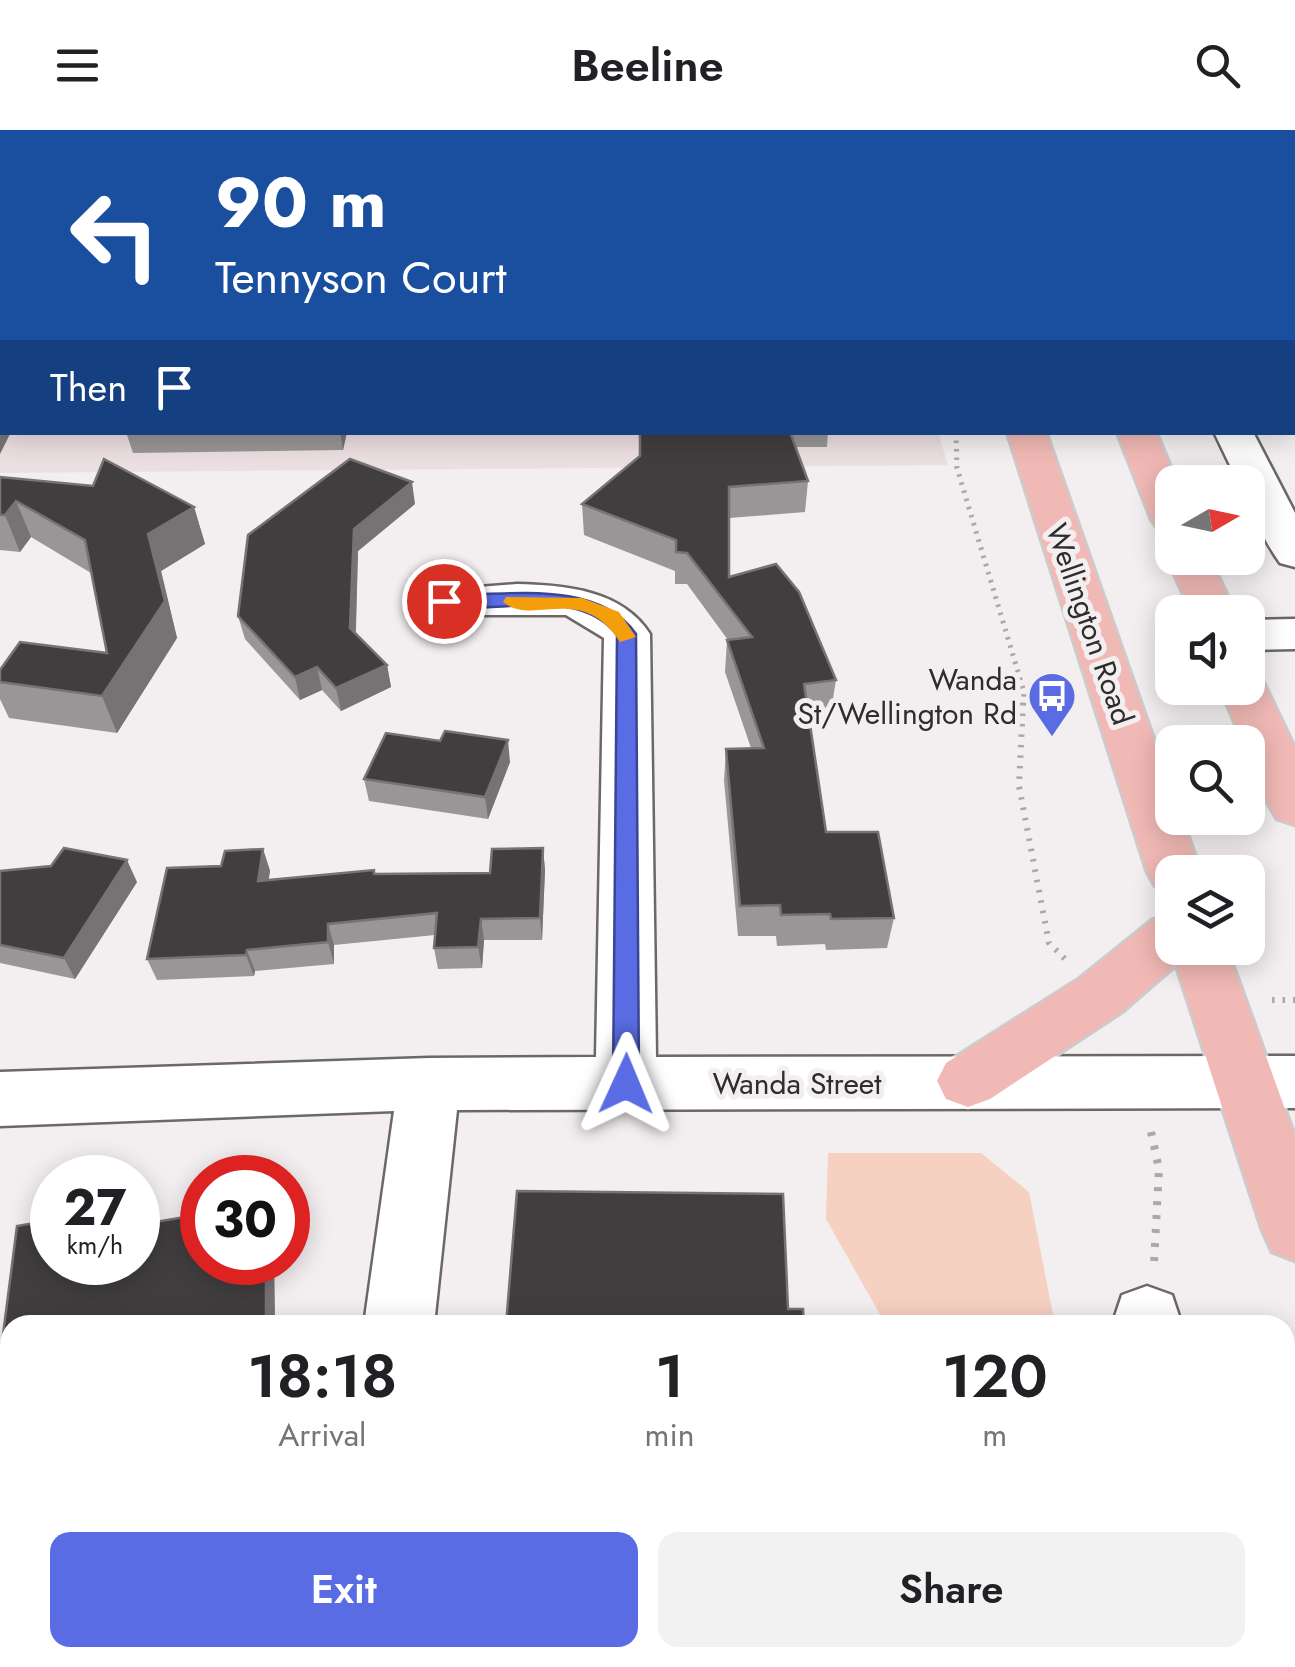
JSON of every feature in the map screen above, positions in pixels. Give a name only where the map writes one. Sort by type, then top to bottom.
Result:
[{"type":"highway","name":"Wellington Road","points":[[1027,435],[1168,855]]},
{"type":"highway","points":[[1137,435],[1155,478]]},
{"type":"highway","points":[[1251,705],[1295,806]]},
{"type":"highway","points":[[968,1082],[1101,996],[1155,950]]},
{"type":"highway","points":[[1208,965],[1269,1082],[1295,1230]]},
{"type":"street","points":[[1235,435],[1295,554]]},
{"type":"street","points":[[444,601],[575,602],[613,616],[626,634],[626,1084]]},
{"type":"street","points":[[1265,634],[1295,634]]},
{"type":"street","name":"Wanda Street","points":[[0,1099],[429,1084],[1269,1082]]},
{"type":"street","points":[[400,1315],[429,1084]]},
{"type":"path","points":[[956,435],[957,468],[1024,692],[1019,786],[1049,943],[1101,996]]},
{"type":"path","points":[[1140,1082],[1158,1169],[1148,1315]]},
{"type":"shaded area","points":[[0,435],[939,435],[948,465],[0,473]]},
{"type":"shaded area","points":[[828,1153],[981,1153],[1029,1192],[1053,1315],[880,1315],[826,1219]]},
{"type":"building","points":[[640,435],[791,435],[808,481],[729,487],[729,577],[776,564],[799,592],[836,680],[804,684],[826,832],[878,832],[894,918],[831,919],[830,914],[781,915],[780,905],[740,906],[726,749],[764,748],[727,640],[752,637],[687,553],[676,552],[676,540],[582,504],[640,456]]},
{"type":"building","points":[[104,459],[194,507],[148,534],[165,601],[102,696],[0,682],[0,670],[20,642],[107,653],[85,540],[16,501],[5,515],[0,515],[0,477],[93,486]]},
{"type":"building","points":[[350,459],[412,482],[354,529],[350,628],[387,665],[336,688],[317,667],[295,677],[238,616],[248,535]]},
{"type":"building","points":[[445,731],[508,740],[485,797],[364,779],[386,733],[440,741]]},
{"type":"building","points":[[64,848],[127,860],[64,958],[0,945],[0,871],[51,866]]},
{"type":"building","points":[[543,848],[540,918],[481,919],[478,947],[434,948],[437,913],[328,924],[328,942],[247,950],[246,955],[147,959],[167,868],[221,866],[225,851],[263,849],[258,881],[374,870],[374,874],[490,873],[492,849]]},
{"type":"building","points":[[517,1191],[783,1194],[788,1309],[803,1309],[803,1315],[507,1315]]},
{"type":"building","points":[[180,1218],[180,1285],[266,1285],[266,1315],[6,1315],[17,1226],[30,1224],[30,1285],[160,1285],[160,1221]]},
{"type":"slow traffic","points":[[512,602],[575,602],[613,616],[627,637]]},
{"type":"place","name":"Wanda St/Wellington Rd","points":[[1052,738]]},
{"type":"route","points":[[444,601],[575,602],[613,616],[626,634],[626,1084]]}]
